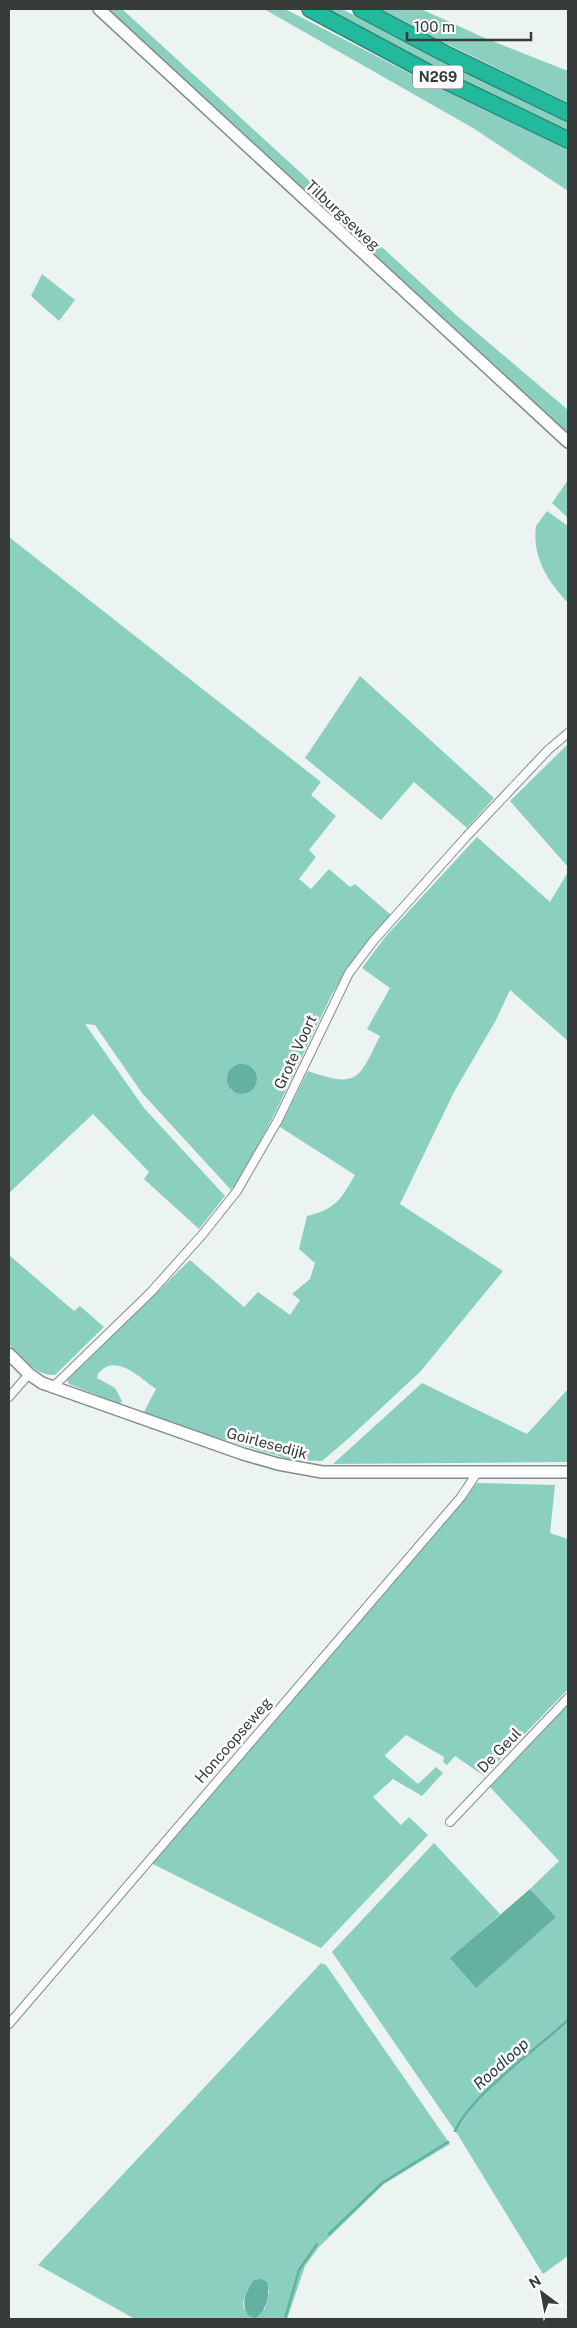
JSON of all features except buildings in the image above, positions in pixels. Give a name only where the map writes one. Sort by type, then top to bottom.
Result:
[{"type":"highway","name":"N269","points":[[310,9],[431,74],[568,140]]},
{"type":"highway","name":"N269","points":[[361,9],[444,53],[568,113]]},
{"type":"street","name":"Tilburgseweg","points":[[99,9],[568,442]]},
{"type":"street","name":"Grote Voort","points":[[53,1387],[151,1292],[202,1235],[237,1191],[278,1120],[349,973],[374,940],[483,818],[548,750],[568,733]]},
{"type":"street","name":"Goirlesedijk","points":[[9,1354],[29,1374],[53,1387],[148,1422],[278,1464],[322,1472],[568,1472]]},
{"type":"street","points":[[9,1397],[29,1374]]},
{"type":"street","name":"Honcoopseweg","points":[[9,2024],[461,1498],[477,1473]]},
{"type":"street","name":"De Geul","points":[[450,1822],[568,1698]]},
{"type":"shaded area","points":[[107,9],[122,9],[456,315],[568,410],[568,434]]},
{"type":"shaded area","points":[[264,9],[285,9],[411,74],[568,149],[568,191],[473,128]]},
{"type":"shaded area","points":[[315,9],[342,9],[427,54],[568,120],[568,135]]},
{"type":"shaded area","points":[[376,9],[421,9],[487,39],[568,71],[568,103]]},
{"type":"shaded area","points":[[42,274],[75,300],[59,321],[31,296]]},
{"type":"shaded area","points":[[568,480],[568,518],[552,503]]},
{"type":"shaded area","points":[[547,511],[568,526],[568,603],[548,577],[536,548],[536,526]]},
{"type":"shaded area","points":[[9,537],[321,782],[311,795],[336,816],[309,850],[316,857],[299,879],[311,889],[329,869],[350,887],[355,884],[391,915],[358,953],[332,994],[274,1115],[240,1180],[231,1190],[142,1093],[95,1025],[85,1024],[144,1108],[225,1196],[199,1229],[144,1179],[149,1172],[93,1114],[9,1193]],"holes":[[[252,1068],[255,1072],[256,1085],[251,1091],[242,1094],[231,1090]]]},
{"type":"shaded area","points":[[360,676],[494,798],[467,828],[414,782],[381,820],[305,758]]},
{"type":"shaded area","points":[[568,744],[568,867],[510,801]]},
{"type":"shaded area","points":[[477,837],[550,902],[568,872],[568,1041],[510,990],[496,1020],[454,1092],[400,1204],[503,1271],[420,1372],[322,1461],[292,1460],[198,1432],[144,1412],[156,1389],[135,1373],[119,1366],[112,1365],[105,1368],[98,1374],[97,1378],[115,1388],[122,1401],[120,1404],[69,1384],[67,1380],[190,1260],[244,1307],[258,1292],[290,1315],[300,1300],[292,1294],[310,1279],[315,1263],[299,1249],[307,1216],[325,1210],[337,1202],[355,1175],[280,1127],[308,1071],[337,1079],[347,1079],[354,1077],[366,1063],[380,1036],[367,1029],[390,988],[362,968],[386,936]]},
{"type":"shaded area","points":[[242,1064],[253,1068],[257,1079],[253,1090],[242,1094],[231,1090],[227,1079],[231,1068]]},
{"type":"shaded area","points":[[9,1255],[74,1311],[80,1306],[104,1327],[55,1375],[35,1369],[23,1360],[9,1344]]},
{"type":"shaded area","points":[[422,1383],[527,1434],[568,1389],[568,1462],[333,1464]]},
{"type":"shaded area","points":[[477,1483],[555,1485],[550,1533],[568,1539],[568,1689],[484,1776],[455,1756],[447,1765],[443,1762],[444,1757],[406,1735],[385,1755],[418,1784],[436,1767],[443,1773],[422,1796],[393,1779],[373,1797],[401,1825],[409,1817],[428,1835],[321,1948],[153,1864],[151,1862]]},
{"type":"shaded area","points":[[568,1705],[568,2256],[543,2274],[458,2135],[332,1952],[434,1843],[500,1914],[451,1958],[556,1917],[530,1889],[559,1861],[490,1787]]},
{"type":"shaded area","points":[[530,1889],[556,1917],[476,1988],[450,1958]]},
{"type":"shaded area","points":[[321,1963],[326,1965],[450,2144],[384,2184],[319,2247],[305,2266],[287,2319],[135,2319],[38,2265]],"holes":[[[248,2288],[269,2291],[265,2309],[244,2309],[243,2302]]]},
{"type":"shaded area","points":[[261,2279],[267,2282],[268,2297],[265,2307],[255,2318],[248,2315],[244,2301],[246,2292],[254,2280]]},
{"type":"waterway","name":"Roodloop","points":[[455,2131],[464,2117],[490,2087],[568,2020]]},
{"type":"waterway","name":"Roodloop","points":[[329,2234],[382,2183],[448,2142]]},
{"type":"waterway","name":"Roodloop","points":[[285,2319],[299,2270],[317,2244]]}]
